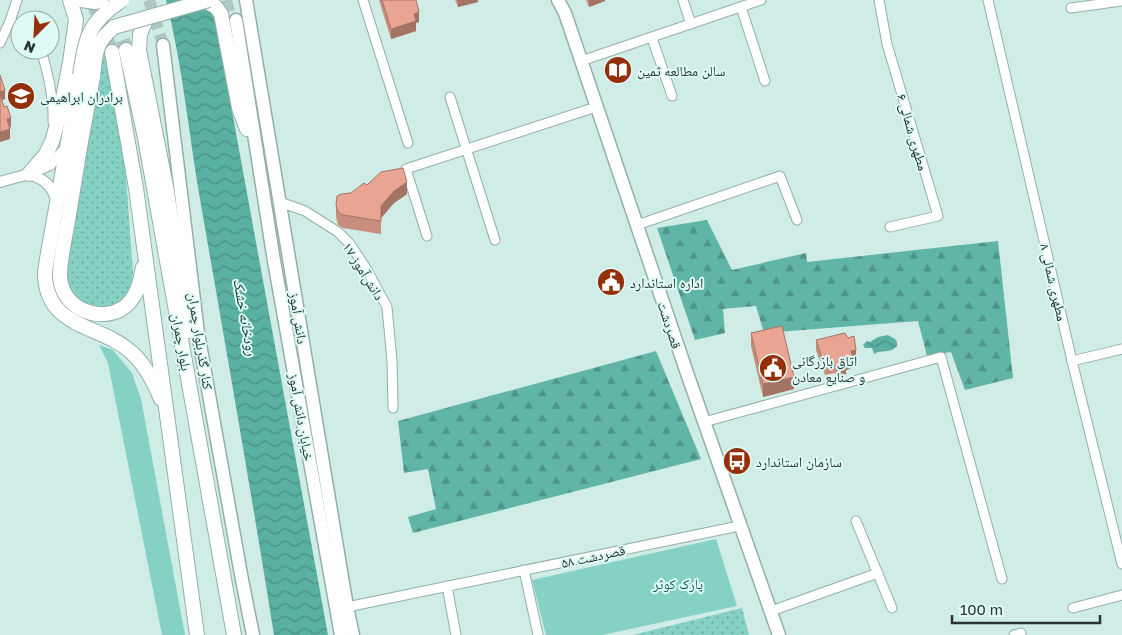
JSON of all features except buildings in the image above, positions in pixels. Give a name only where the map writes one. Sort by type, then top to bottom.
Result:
[{"type":"main road","points":[[29,174],[46,154],[52,142],[60,113],[76,20],[70,0]]},
{"type":"main road","points":[[81,0],[95,2],[101,0]]},
{"type":"main road","points":[[122,0],[106,10],[95,22],[86,39],[86,76],[80,143],[60,276],[64,292],[84,312],[99,315],[116,312],[134,297],[140,284],[145,256]]},
{"type":"main road","points":[[168,415],[151,378],[133,353],[110,338],[71,322],[57,309],[49,292],[45,276],[56,198],[67,147],[86,76],[97,47],[103,37],[114,27],[208,0],[231,23],[238,108],[247,129]]},
{"type":"main road","name":"دانش آموز","points":[[246,0],[353,635]]},
{"type":"main road","points":[[558,0],[565,14]]},
{"type":"main road","points":[[564,0],[565,14]]},
{"type":"main road","name":"قصردشت","points":[[565,14],[739,526],[779,635]]},
{"type":"main road","points":[[147,18],[140,34],[139,50],[166,186],[196,377],[194,409]]},
{"type":"main road","name":"خیابان دانش آموز","points":[[231,23],[341,635]]},
{"type":"main road","name":"کنار گذربلوار چمران","points":[[163,45],[198,333],[253,635]]},
{"type":"main road","name":"بلوار چمران","points":[[197,635],[119,51],[145,138],[234,635]]},
{"type":"main road","name":"خیابان دانش آموز","points":[[247,129],[302,466],[333,635]]},
{"type":"street","points":[[363,0],[408,143]]},
{"type":"street","points":[[683,0],[691,24]]},
{"type":"street","points":[[581,61],[761,0]]},
{"type":"street","name":"۶ مطهری شمالی","points":[[879,0],[887,44],[938,216],[890,228]]},
{"type":"street","name":"۸ مطهری شمالی","points":[[988,0],[1072,361],[1122,564]]},
{"type":"street","points":[[1071,8],[1122,1]]},
{"type":"street","points":[[741,7],[766,81]]},
{"type":"street","points":[[0,43],[10,21]]},
{"type":"street","points":[[652,38],[672,96]]},
{"type":"street","points":[[44,60],[53,110],[52,142]]},
{"type":"street","points":[[450,97],[494,240]]},
{"type":"street","points":[[427,236],[406,169],[596,107]]},
{"type":"street","points":[[0,182],[29,174],[50,165],[67,147]]},
{"type":"street","points":[[29,174],[41,178],[50,184],[56,198]]},
{"type":"street","points":[[637,225],[780,176],[797,220]]},
{"type":"street","name":"دانش‌آموز ۱۷","points":[[280,202],[305,211],[338,232],[350,244],[371,277],[387,307],[392,361],[393,408]]},
{"type":"street","points":[[1072,361],[1122,349]]},
{"type":"street","points":[[704,422],[942,358],[1002,579]]},
{"type":"street","points":[[856,521],[892,608]]},
{"type":"street","name":"قصردشت ۵۸","points":[[347,607],[739,526]]},
{"type":"street","points":[[524,570],[538,635]]},
{"type":"street","points":[[771,611],[878,574]]},
{"type":"street","points":[[447,586],[456,635]]},
{"type":"street","points":[[1073,608],[1122,595]]},
{"type":"green space","points":[[104,50],[108,59],[124,150],[133,272],[130,289],[122,300],[112,306],[94,308],[80,303],[75,298],[71,291],[66,268]]},
{"type":"green space","points":[[707,220],[732,270],[806,253],[807,262],[998,241],[1013,378],[965,390],[951,352],[927,356],[918,321],[764,333],[756,306],[723,309],[725,333],[695,340],[657,228]]},
{"type":"green space","points":[[99,345],[113,350],[132,373],[141,399],[185,635],[162,635],[108,363]]},
{"type":"green space","points":[[656,351],[701,459],[413,533],[408,517],[436,509],[428,469],[404,473],[398,421]]},
{"type":"green space","name":"پارک کوثر","points":[[716,539],[737,606],[602,635],[546,635],[532,580]]},
{"type":"green space","points":[[742,608],[749,635],[633,635]]},
{"type":"water","name":"رودخانه خشک","points":[[166,0],[210,0],[216,24],[328,635],[274,635],[181,76]]},
{"type":"water","points":[[888,335],[897,342],[897,346],[891,350],[874,354],[872,348],[865,348],[863,345],[867,341],[870,342],[878,337]]},
{"type":"tunnel","points":[[92,0],[112,52]]},
{"type":"tunnel","points":[[110,0],[126,50]]},
{"type":"tunnel","points":[[149,0],[163,45]]},
{"type":"tunnel","points":[[226,0],[231,21]]},
{"type":"place","name":"سالن مطالعه ثمین","points":[[618,70]]},
{"type":"place","name":"برادران ابراهیمی","points":[[21,96]]},
{"type":"place","name":"اداره استاندارد","points":[[611,282]]},
{"type":"place","name":"اتاق بازرگانی و صنایع معادن","points":[[773,368]]},
{"type":"place","name":"سازمان استاندارد","points":[[737,461]]}]
